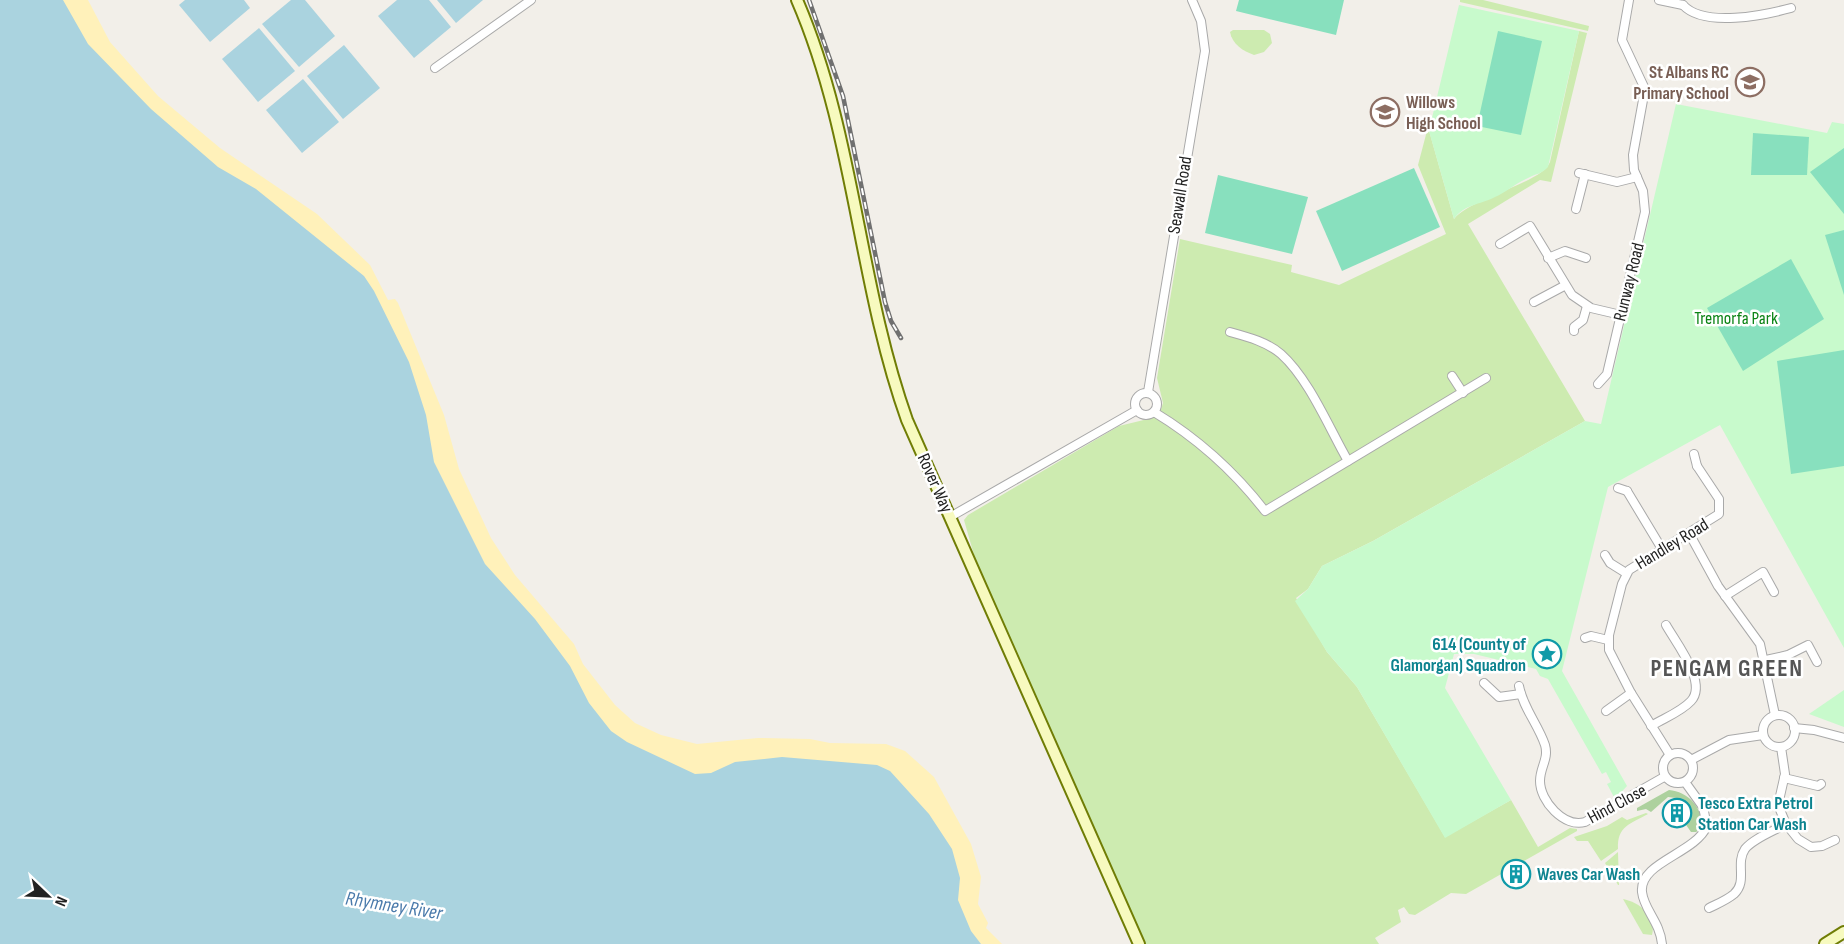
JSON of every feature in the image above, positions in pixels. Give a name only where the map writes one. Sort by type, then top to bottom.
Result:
[{"type":"street","points":[[435,68],[531,0]]},
{"type":"street","name":"Rover Way","points":[[797,0],[822,66],[836,115],[875,308],[895,385],[907,420],[1139,944]]},
{"type":"street","name":"Seawall Road","points":[[1148,392],[1205,51],[1201,21],[1192,0]]},
{"type":"street","name":"Runway Road","points":[[1598,384],[1607,374],[1645,212],[1643,191],[1637,177],[1633,147],[1646,89],[1622,39],[1629,0]]},
{"type":"street","points":[[1659,0],[1685,2],[1690,10],[1734,18],[1757,17],[1791,8]]},
{"type":"street","points":[[1576,209],[1582,174],[1617,182],[1637,177]]},
{"type":"street","points":[[1500,244],[1530,226],[1564,286],[1587,306],[1621,315]]},
{"type":"street","points":[[1548,258],[1565,251],[1586,258]]},
{"type":"street","points":[[1534,302],[1564,286]]},
{"type":"street","points":[[1574,331],[1574,327],[1583,321],[1587,306]]},
{"type":"street","points":[[1230,332],[1259,340],[1281,354],[1300,377],[1348,461]]},
{"type":"street","points":[[1452,376],[1463,393]]},
{"type":"street","points":[[1154,412],[1157,401],[1153,394],[1148,392],[1136,398],[1137,410],[1144,415],[1154,412],[1175,424],[1220,460],[1265,511],[1486,378]]},
{"type":"street","points":[[950,517],[1137,410]]},
{"type":"street","name":"Handley Road","points":[[1608,639],[1626,573],[1715,517],[1721,509],[1719,500],[1694,467],[1694,454]]},
{"type":"street","points":[[1618,488],[1629,487],[1662,549]]},
{"type":"street","points":[[1689,533],[1725,596],[1758,640],[1766,660],[1775,715]]},
{"type":"street","points":[[1605,555],[1610,563],[1626,573]]},
{"type":"street","points":[[1725,596],[1771,568]]},
{"type":"street","points":[[1763,572],[1774,592]]},
{"type":"street","points":[[1651,726],[1691,702],[1697,687],[1696,677],[1666,626]]},
{"type":"street","points":[[1585,638],[1591,636],[1608,639],[1612,660],[1670,754]]},
{"type":"street","points":[[1803,637],[1817,662]]},
{"type":"street","points":[[1766,660],[1788,655],[1808,645]]},
{"type":"street","name":"Hind Close","points":[[1484,683],[1499,696],[1520,690],[1546,751],[1540,777],[1542,790],[1559,816],[1566,821],[1585,822],[1664,777]]},
{"type":"street","points":[[1606,711],[1631,693]]},
{"type":"street","points":[[1775,715],[1790,719],[1794,728],[1791,742],[1781,747],[1768,743],[1763,735],[1764,725],[1775,715]]},
{"type":"street","points":[[1794,728],[1814,730],[1844,738]]},
{"type":"street","points":[[1691,760],[1729,740],[1763,735]]},
{"type":"street","points":[[1781,747],[1784,778],[1778,801],[1786,824],[1798,839],[1811,847],[1822,846],[1835,840]]},
{"type":"street","points":[[1670,754],[1684,754],[1691,760],[1692,774],[1685,782],[1673,783],[1664,777],[1663,763],[1670,754]]},
{"type":"street","points":[[1784,778],[1818,786],[1821,784]]},
{"type":"street","points":[[1662,944],[1657,923],[1642,895],[1643,881],[1652,868],[1695,843],[1707,826],[1703,807],[1685,782]]},
{"type":"street","points":[[1709,908],[1732,896],[1738,890],[1742,881],[1742,858],[1748,846],[1786,824]]},
{"type":"street","points":[[1826,944],[1844,932]]},
{"type":"green space","points":[[1239,0],[1344,0],[1336,35],[1236,11]]},
{"type":"green space","points":[[1460,0],[1483,0],[1589,26],[1588,31],[1460,2]]},
{"type":"green space","points":[[1459,5],[1579,31],[1548,167],[1499,195],[1468,208],[1454,219],[1427,124],[1431,122]]},
{"type":"green space","points":[[1233,30],[1264,30],[1270,34],[1272,43],[1264,52],[1254,55],[1236,43],[1230,32]]},
{"type":"green space","points":[[1498,31],[1542,41],[1521,135],[1477,126]]},
{"type":"green space","points":[[1579,31],[1587,33],[1551,182],[1540,180],[1468,224],[1585,421],[1373,541],[1322,566],[1308,589],[1296,598],[1327,652],[1357,687],[1445,837],[1511,800],[1538,847],[1570,828],[1577,829],[1577,831],[1466,894],[1451,893],[1415,915],[1409,914],[1404,907],[1398,910],[1401,922],[1375,938],[1379,944],[1143,944],[980,576],[964,520],[968,515],[1119,426],[1152,418],[1160,412],[1163,403],[1157,378],[1180,239],[1292,265],[1291,272],[1339,285],[1446,234],[1418,165],[1428,127],[1454,219],[1475,204],[1521,184],[1544,170],[1550,162]]},
{"type":"green space","name":"Tremorfa Park","points":[[1676,104],[1827,133],[1832,122],[1844,124],[1844,648],[1720,425],[1608,487],[1562,671],[1627,786],[1615,799],[1607,784],[1611,782],[1606,772],[1602,774],[1548,679],[1540,676],[1536,669],[1474,654],[1454,654],[1445,688],[1511,800],[1445,838],[1357,687],[1327,652],[1295,601],[1308,589],[1322,566],[1373,541],[1585,421],[1601,424]]},
{"type":"green space","points":[[1753,133],[1809,137],[1807,175],[1751,175]]},
{"type":"green space","points":[[1844,148],[1844,214],[1810,172]]},
{"type":"green space","points":[[1414,168],[1440,227],[1342,271],[1316,211]]},
{"type":"green space","points":[[1218,175],[1308,197],[1292,254],[1205,233]]},
{"type":"green space","points":[[1844,230],[1844,295],[1825,235]]},
{"type":"green space","points":[[1791,259],[1824,319],[1743,371],[1707,308]]},
{"type":"green space","points":[[1844,350],[1844,466],[1791,474],[1777,361]]},
{"type":"green space","points":[[1844,690],[1844,727],[1809,714]]},
{"type":"green space","points":[[1669,790],[1682,794],[1694,802],[1698,808],[1701,822],[1700,829],[1696,832],[1691,832],[1682,819],[1683,812],[1676,798],[1668,797],[1651,812],[1646,809],[1637,811],[1637,808]]},
{"type":"green space","points":[[1648,814],[1622,830],[1618,849],[1601,861],[1588,841],[1577,841],[1574,837],[1607,826],[1622,817],[1627,820]]},
{"type":"green space","points":[[1618,852],[1619,885],[1605,863]]},
{"type":"green space","points":[[1623,899],[1635,903],[1645,911],[1652,922],[1652,935],[1643,934]]},
{"type":"sand","points":[[39,0],[88,0],[110,42],[158,96],[220,148],[317,214],[370,265],[388,300],[395,299],[398,303],[444,415],[459,469],[491,538],[515,575],[574,644],[583,664],[615,705],[635,723],[661,735],[697,744],[758,738],[810,739],[830,743],[886,744],[905,751],[934,777],[971,844],[981,877],[978,904],[988,923],[986,928],[1002,944],[956,944],[656,778],[0,99]]},
{"type":"water","name":"Rhymney River","points":[[0,0],[63,0],[88,44],[151,109],[218,167],[256,189],[364,276],[374,291],[409,362],[426,415],[434,462],[485,564],[535,619],[570,666],[589,703],[611,731],[627,742],[695,774],[711,773],[735,762],[782,757],[877,765],[890,771],[929,814],[952,849],[960,878],[958,900],[971,931],[981,944],[0,944]]},
{"type":"water","points":[[185,0],[244,0],[250,8],[210,42],[179,5]]},
{"type":"water","points":[[291,0],[305,0],[335,36],[299,67],[262,24]]},
{"type":"water","points":[[397,0],[429,0],[451,27],[414,58],[378,16]]},
{"type":"water","points":[[437,0],[483,0],[456,23]]},
{"type":"water","points":[[259,28],[295,71],[258,102],[222,59]]},
{"type":"water","points":[[344,45],[380,88],[343,119],[307,76]]},
{"type":"water","points":[[303,79],[339,122],[302,153],[266,110]]},
{"type":"railway","points":[[809,0],[843,96],[885,302],[891,321],[901,338]]},
{"type":"place","name":"St Albans RC Primary School","points":[[1750,82]]},
{"type":"place","name":"Willows High School","points":[[1385,112]]},
{"type":"place","name":"614 (County of Glamorgan) Squadron","points":[[1547,654]]},
{"type":"place","name":"Tesco Extra Petrol Station Car Wash","points":[[1677,813]]},
{"type":"place","name":"Waves Car Wash","points":[[1516,874]]},
{"type":"district","name":"PENGAM GREEN","points":[[1727,668]]}]
